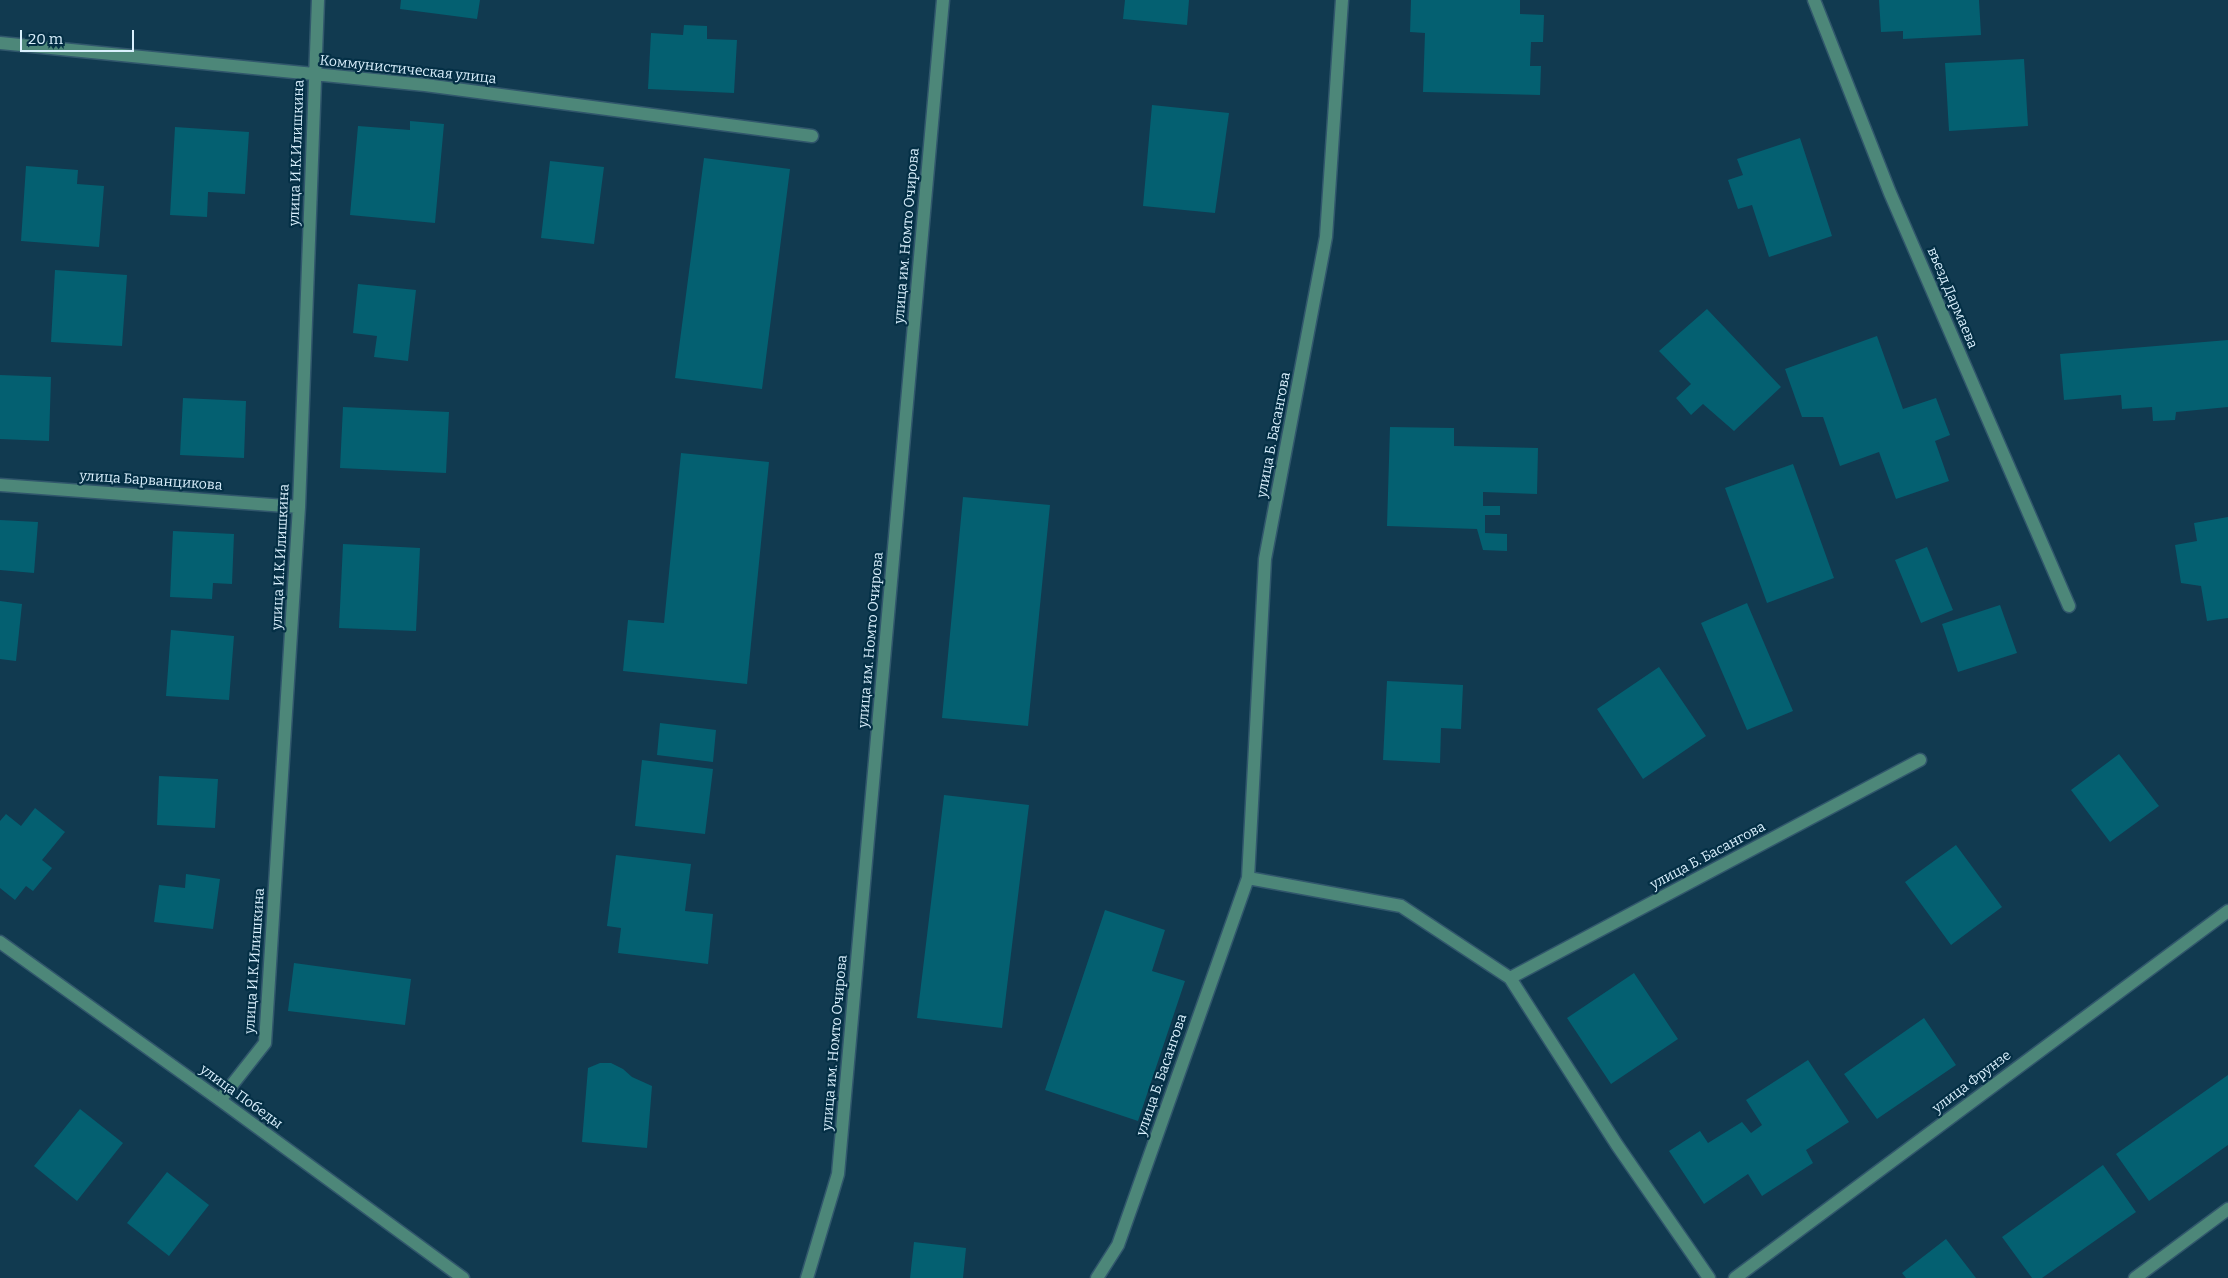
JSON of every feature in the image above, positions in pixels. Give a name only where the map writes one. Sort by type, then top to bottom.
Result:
[{"type":"street","name":"улица И.К.Илишкина","points":[[220,1100],[265,1043],[299,507],[318,0]]},
{"type":"street","name":"улица им. Номто Очирова","points":[[806,1278],[838,1174],[943,0]]},
{"type":"street","name":"улица Б. Басангова","points":[[1097,1278],[1118,1245],[1248,878],[1265,559],[1326,238],[1342,0]]},
{"type":"street","name":"въезд Дармаева","points":[[1814,0],[1890,192],[2069,606]]},
{"type":"street","name":"Коммунистическая улица","points":[[0,43],[425,85],[812,136]]},
{"type":"street","name":"улица Барванцикова","points":[[0,485],[299,507]]},
{"type":"street","name":"улица Б. Басангова","points":[[1510,978],[1920,760]]},
{"type":"street","points":[[1248,878],[1401,906],[1510,978],[1617,1145],[1709,1278]]},
{"type":"street","name":"улица Фрунзе","points":[[1735,1278],[2228,911]]},
{"type":"street","name":"улица Победы","points":[[0,942],[463,1278]]},
{"type":"street","points":[[2136,1278],[2228,1209]]},
{"type":"building","points":[[401,0],[480,0],[477,19],[400,9]]},
{"type":"building","points":[[1125,0],[1189,0],[1187,25],[1123,19]]},
{"type":"building","points":[[1411,0],[1520,0],[1520,14],[1544,15],[1543,42],[1531,42],[1530,66],[1541,66],[1540,95],[1423,92],[1425,33],[1410,32]]},
{"type":"building","points":[[1879,0],[1979,0],[1981,35],[1903,39],[1903,31],[1881,32]]},
{"type":"building","points":[[684,25],[707,26],[707,39],[737,40],[734,93],[648,89],[651,33],[683,35]]},
{"type":"building","points":[[2024,59],[2028,126],[1949,131],[1945,63]]},
{"type":"building","points":[[1152,105],[1229,113],[1215,213],[1143,206]]},
{"type":"building","points":[[410,121],[444,124],[435,223],[350,215],[358,126],[410,130]]},
{"type":"building","points":[[175,127],[249,132],[245,194],[208,192],[207,217],[170,215]]},
{"type":"building","points":[[1800,138],[1832,236],[1769,257],[1752,205],[1738,209],[1728,180],[1743,175],[1737,159]]},
{"type":"building","points":[[704,158],[790,169],[762,389],[675,378]]},
{"type":"building","points":[[550,161],[604,167],[594,244],[541,238]]},
{"type":"building","points":[[26,166],[78,170],[77,184],[104,186],[99,247],[21,241]]},
{"type":"building","points":[[55,270],[127,275],[122,346],[51,342]]},
{"type":"building","points":[[358,284],[416,290],[408,361],[374,357],[377,336],[353,333]]},
{"type":"building","points":[[1707,309],[1781,387],[1734,431],[1703,404],[1691,415],[1676,398],[1691,384],[1659,351]]},
{"type":"building","points":[[1877,336],[1903,409],[1936,398],[1950,435],[1935,441],[1949,481],[1896,499],[1879,452],[1840,466],[1823,417],[1802,417],[1785,369]]},
{"type":"building","points":[[2228,340],[2228,407],[2176,412],[2175,420],[2153,421],[2152,407],[2122,409],[2121,395],[2064,400],[2060,354]]},
{"type":"building","points":[[0,375],[51,377],[49,441],[0,439]]},
{"type":"building","points":[[183,398],[246,401],[244,458],[180,455]]},
{"type":"building","points":[[343,407],[449,412],[446,473],[340,468]]},
{"type":"building","points":[[1390,427],[1454,428],[1454,446],[1538,448],[1537,494],[1483,492],[1483,506],[1500,506],[1500,515],[1485,515],[1485,533],[1507,534],[1507,551],[1483,550],[1477,529],[1387,526]]},
{"type":"building","points":[[681,453],[769,462],[747,684],[623,671],[628,620],[664,623]]},
{"type":"building","points":[[1793,464],[1834,578],[1767,603],[1725,488]]},
{"type":"building","points":[[963,497],[1050,505],[1028,726],[942,718]]},
{"type":"building","points":[[2228,517],[2228,618],[2207,621],[2201,586],[2181,583],[2175,545],[2197,541],[2194,523]]},
{"type":"building","points":[[0,520],[38,522],[34,573],[0,570]]},
{"type":"building","points":[[173,531],[234,534],[232,584],[213,583],[212,599],[170,597]]},
{"type":"building","points":[[343,544],[420,548],[416,631],[339,628]]},
{"type":"building","points":[[1927,547],[1953,610],[1921,623],[1895,560]]},
{"type":"building","points":[[0,601],[22,604],[16,661],[0,659]]},
{"type":"building","points":[[1747,603],[1793,711],[1747,730],[1701,623]]},
{"type":"building","points":[[2000,605],[2017,653],[1958,672],[1942,624]]},
{"type":"building","points":[[171,630],[234,636],[229,700],[166,696]]},
{"type":"building","points":[[1659,667],[1706,736],[1643,779],[1597,709]]},
{"type":"building","points":[[1387,681],[1463,685],[1461,729],[1441,728],[1440,763],[1383,760]]},
{"type":"building","points":[[660,723],[716,730],[713,762],[657,755]]},
{"type":"building","points":[[2119,754],[2159,806],[2110,842],[2071,790]]},
{"type":"building","points":[[642,760],[713,769],[705,834],[635,826]]},
{"type":"building","points":[[159,776],[218,779],[215,828],[157,825]]},
{"type":"building","points":[[944,795],[1029,805],[1002,1028],[917,1018]]},
{"type":"building","points":[[35,808],[65,832],[42,860],[52,868],[33,891],[26,886],[15,900],[0,888],[0,821],[6,814],[21,826]]},
{"type":"building","points":[[1956,845],[2002,907],[1951,945],[1905,882]]},
{"type":"building","points":[[616,855],[691,864],[685,911],[713,914],[708,964],[618,953],[621,928],[607,926]]},
{"type":"building","points":[[186,874],[220,879],[213,929],[154,922],[159,885],[185,888]]},
{"type":"building","points":[[1105,910],[1165,930],[1152,971],[1185,981],[1138,1121],[1045,1090]]},
{"type":"building","points":[[294,963],[411,979],[405,1025],[288,1011]]},
{"type":"building","points":[[1634,973],[1678,1039],[1611,1084],[1567,1018]]},
{"type":"building","points":[[1924,1018],[1956,1065],[1877,1119],[1844,1074]]},
{"type":"building","points":[[1808,1060],[1849,1122],[1806,1150],[1813,1163],[1762,1196],[1748,1174],[1704,1204],[1669,1151],[1700,1131],[1708,1143],[1742,1122],[1751,1133],[1762,1125],[1746,1100]]},
{"type":"building","points":[[600,1063],[611,1063],[623,1069],[632,1077],[652,1086],[647,1148],[582,1142],[588,1068]]},
{"type":"building","points":[[2228,1075],[2228,1145],[2149,1201],[2116,1154]]},
{"type":"building","points":[[80,1109],[123,1143],[77,1201],[34,1166]]},
{"type":"building","points":[[2103,1165],[2136,1212],[2042,1278],[2032,1278],[2002,1237]]},
{"type":"building","points":[[167,1172],[209,1205],[169,1256],[127,1223]]},
{"type":"building","points":[[1946,1239],[1976,1278],[1906,1278],[1902,1273]]},
{"type":"building","points":[[914,1242],[966,1248],[963,1278],[910,1278]]}]
